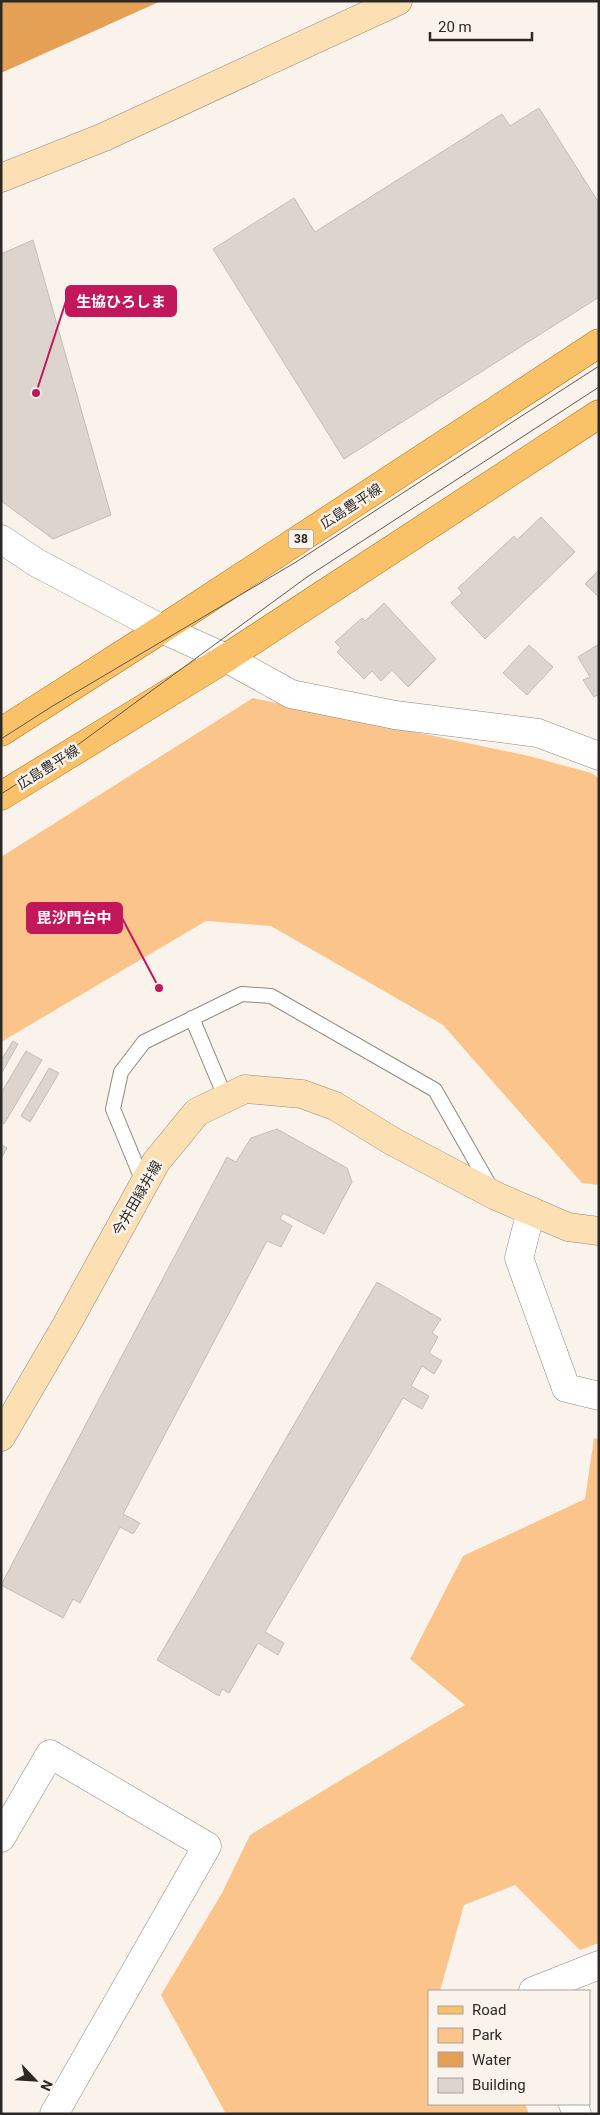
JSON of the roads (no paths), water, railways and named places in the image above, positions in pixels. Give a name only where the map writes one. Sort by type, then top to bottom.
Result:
[{"type":"main road","points":[[1,178],[104,137],[398,1]]},
{"type":"main road","name":"広島豊平線","points":[[1,732],[162,630],[599,343]]},
{"type":"main road","name":"広島豊平線","points":[[1,796],[226,658],[599,414]]},
{"type":"main road","name":"今井田緑井線","points":[[1,1437],[67,1324],[156,1162],[198,1112],[245,1089],[302,1094],[335,1106],[392,1141],[496,1196],[568,1227],[599,1230]]},
{"type":"street","points":[[1,539],[37,563],[162,630],[226,658],[292,694],[395,715],[538,733],[599,756]]},
{"type":"street","points":[[531,1211],[519,1258],[566,1388],[599,1396]]},
{"type":"street","points":[[1,1838],[50,1754],[207,1846],[54,2114]]},
{"type":"street","points":[[536,1990],[599,1965]]},
{"type":"lane","points":[[144,1184],[113,1108],[121,1072],[144,1042],[242,994],[271,996],[435,1090],[496,1196]]},
{"type":"lane","points":[[192,1018],[226,1099]]},
{"type":"water","points":[[1,1],[161,1],[1,73]]},
{"type":"tram line","points":[[1,739],[51,707],[296,562],[599,366]]},
{"type":"tram line","points":[[1,794],[72,749],[307,577],[599,387]]},
{"type":"place","name":"生協ひろしま","points":[[36,393]]},
{"type":"place","name":"毘沙門台中","points":[[159,988]]}]
